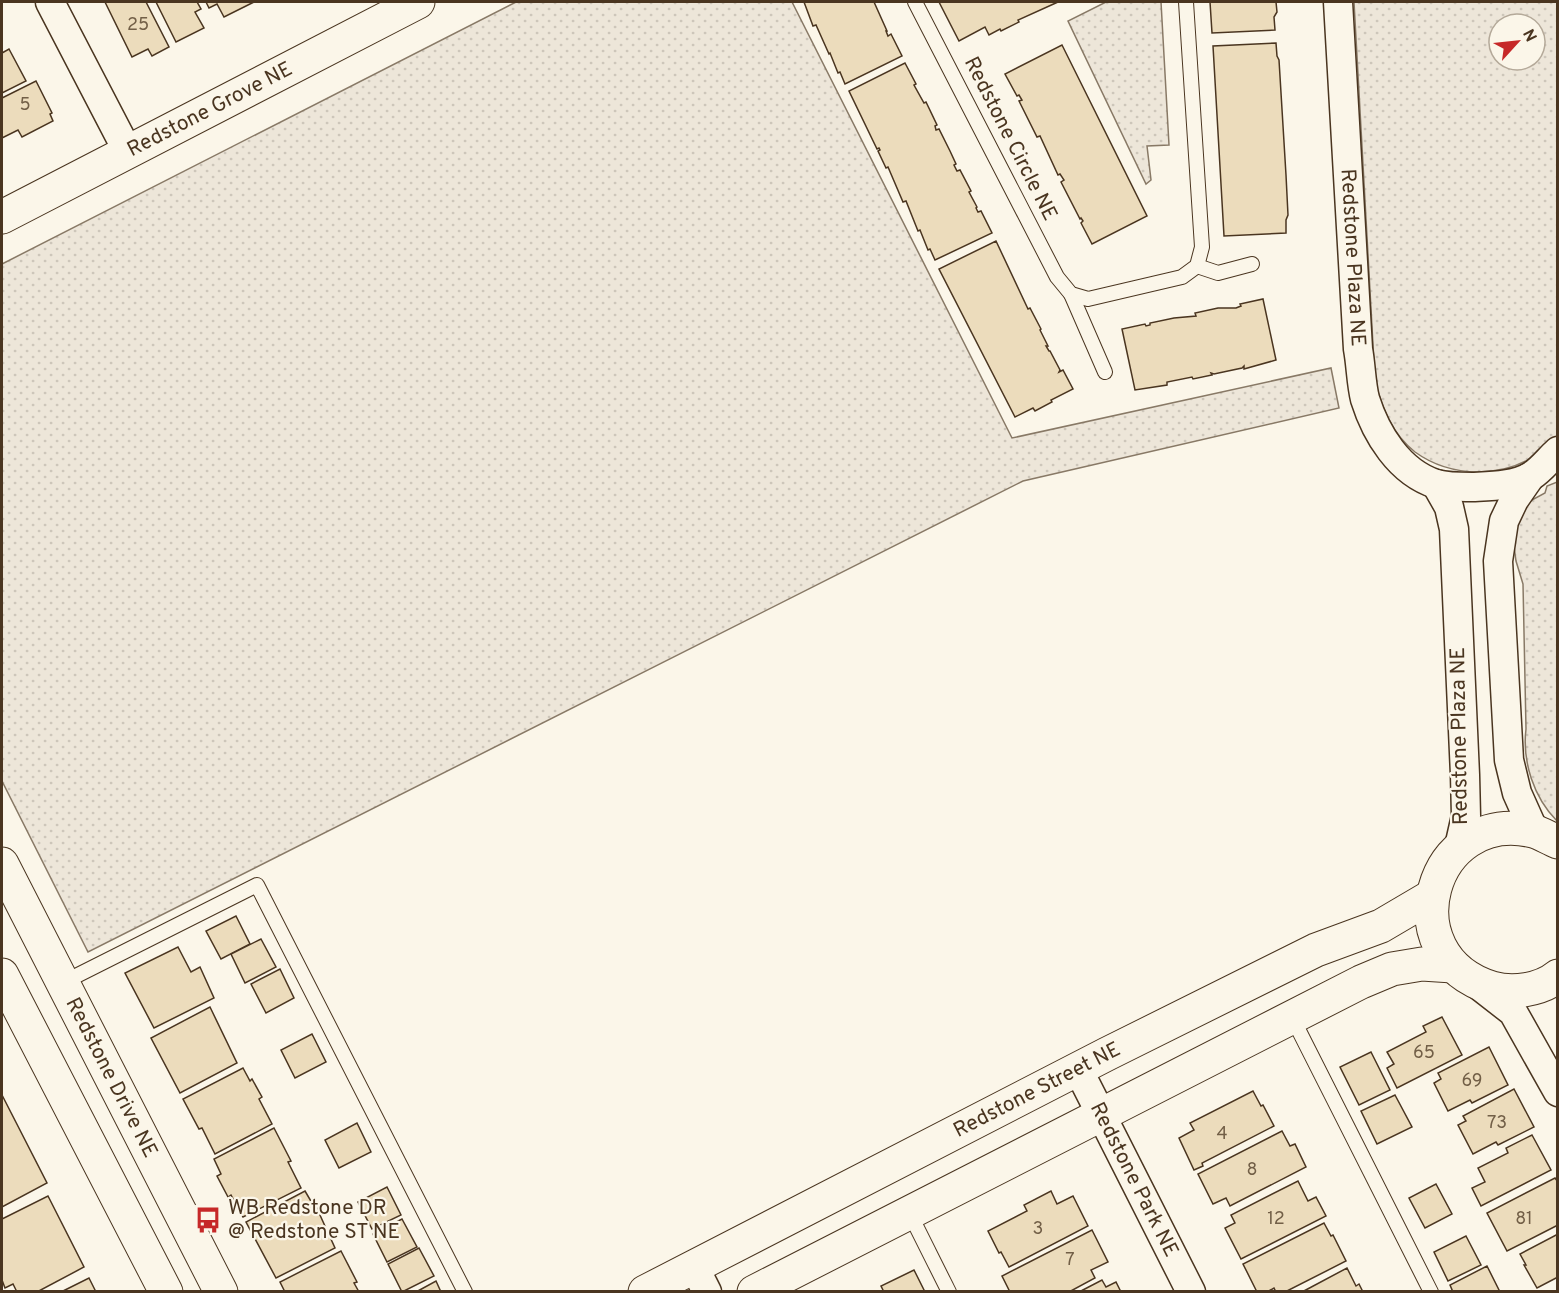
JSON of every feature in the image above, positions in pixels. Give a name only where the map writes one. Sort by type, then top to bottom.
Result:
[{"type":"street","points":[[50,2],[128,152]]},
{"type":"street","name":"Redstone Grove NE","points":[[2,217],[418,2]]},
{"type":"street","name":"Redstone Plaza NE","points":[[1338,2],[1358,349],[1365,397],[1376,425],[1393,453],[1408,470],[1436,484],[1464,487],[1492,486],[1530,477]]},
{"type":"street","points":[[1546,837],[1517,794],[1509,760],[1498,561],[1504,521],[1514,500],[1530,477],[1557,451]]},
{"type":"street","name":"Redstone Plaza NE","points":[[1436,484],[1449,507],[1454,529],[1466,796],[1466,816],[1459,847]]},
{"type":"street","points":[[1546,837],[1508,828],[1482,834],[1459,847],[1441,869],[1432,896],[1431,921],[1439,945],[1464,974],[1513,1012],[1557,1092]]},
{"type":"street","name":"Redstone Drive NE","points":[[2,864],[221,1292]]},
{"type":"street","name":"Redstone Street NE","points":[[645,1292],[700,1279],[1078,1069],[1316,950],[1381,926],[1432,896]]},
{"type":"street","points":[[753,1292],[1292,1017],[1392,969],[1422,964],[1464,974],[1502,990],[1529,989],[1557,976]]},
{"type":"street","points":[[2,975],[166,1292]]},
{"type":"street","name":"Redstone Park NE","points":[[1078,1069],[1191,1292]]},
{"type":"lane","name":"Redstone Circle NE","points":[[915,2],[1057,277],[1071,294],[1105,372]]},
{"type":"lane","points":[[1071,294],[1088,299],[1182,277],[1197,266],[1202,246],[1186,2]]},
{"type":"lane","points":[[1197,266],[1218,273],[1252,264]]},
{"type":"lane","points":[[62,983],[257,885],[465,1292]]},
{"type":"lane","points":[[1292,1017],[1431,1292]]},
{"type":"lane","points":[[909,1212],[949,1292]]},
{"type":"shaded area","points":[[516,2],[792,2],[1012,438],[1331,368],[1339,408],[1023,481],[88,952],[2,781],[2,264]]},
{"type":"shaded area","points":[[1106,2],[1161,2],[1169,145],[1147,146],[1151,180],[1146,184],[1068,21]]},
{"type":"shaded area","points":[[1354,2],[1557,2],[1557,436],[1540,452],[1511,467],[1495,471],[1461,471],[1429,461],[1407,445],[1394,429],[1375,381]]},
{"type":"shaded area","points":[[1557,482],[1557,821],[1542,802],[1528,767],[1525,741],[1523,584],[1516,561],[1513,539],[1517,521],[1530,501],[1545,493],[1547,486]]},
{"type":"building","points":[[105,2],[146,2],[169,47],[152,56],[148,49],[132,57]]},
{"type":"building","points":[[156,2],[197,2],[201,9],[195,12],[204,28],[176,42]]},
{"type":"building","points":[[206,2],[254,2],[224,17],[217,4],[209,8]]},
{"type":"building","points":[[804,2],[874,2],[888,36],[891,34],[902,56],[845,84],[816,25],[813,26]]},
{"type":"building","points":[[939,2],[1058,2],[1018,20],[1019,22],[1001,31],[1000,29],[989,35],[985,27],[959,41]]},
{"type":"building","points":[[1210,2],[1276,2],[1275,30],[1212,33]]},
{"type":"building","points":[[1276,43],[1286,175],[1288,215],[1286,233],[1224,236],[1213,46]]},
{"type":"building","points":[[1062,45],[1147,216],[1092,244],[1081,223],[1083,221],[1061,182],[1064,180],[1060,174],[1058,175],[1040,136],[1037,137],[1019,101],[1022,100],[1019,95],[1017,96],[1005,74]]},
{"type":"building","points":[[9,49],[26,81],[2,93],[2,53]]},
{"type":"building","points":[[905,63],[916,84],[914,85],[924,103],[926,102],[937,125],[936,130],[939,129],[956,164],[954,165],[957,171],[960,170],[971,191],[969,192],[978,212],[981,211],[992,233],[935,260],[920,230],[918,231],[906,201],[903,202],[888,167],[886,168],[878,151],[880,150],[877,149],[849,91]]},
{"type":"building","points":[[36,81],[52,113],[50,114],[53,121],[22,137],[18,130],[2,138],[2,98]]},
{"type":"building","points":[[996,241],[1028,309],[1030,308],[1041,329],[1048,346],[1046,346],[1059,372],[1063,370],[1073,389],[1035,411],[1033,408],[1015,417],[939,269]]},
{"type":"building","points":[[1263,299],[1276,360],[1244,369],[1244,366],[1193,379],[1192,377],[1167,382],[1167,385],[1135,390],[1122,329],[1145,324],[1146,326],[1174,318],[1196,316],[1195,313],[1218,308],[1236,308],[1241,306],[1240,304]]},
{"type":"building","points":[[236,916],[250,944],[221,959],[206,931]]},
{"type":"building","points":[[261,939],[276,967],[245,983],[231,954]]},
{"type":"building","points":[[178,947],[191,972],[200,967],[214,998],[154,1028],[125,973]]},
{"type":"building","points":[[280,969],[294,998],[266,1013],[251,984]]},
{"type":"building","points":[[210,1007],[237,1063],[180,1093],[151,1038]]},
{"type":"building","points":[[1442,1017],[1462,1055],[1397,1088],[1387,1068],[1394,1064],[1387,1052],[1426,1032],[1423,1026]]},
{"type":"building","points":[[312,1034],[326,1062],[295,1078],[281,1050]]},
{"type":"building","points":[[1489,1047],[1508,1085],[1472,1103],[1470,1100],[1448,1111],[1434,1083],[1441,1079],[1438,1073]]},
{"type":"building","points":[[1371,1052],[1390,1090],[1359,1105],[1340,1067]]},
{"type":"building","points":[[243,1068],[262,1097],[259,1099],[272,1124],[215,1154],[202,1128],[199,1129],[183,1099]]},
{"type":"building","points":[[1514,1089],[1534,1127],[1498,1145],[1496,1142],[1473,1154],[1458,1125],[1466,1121],[1463,1116]]},
{"type":"building","points":[[1253,1091],[1274,1126],[1202,1163],[1203,1166],[1194,1170],[1179,1138],[1194,1130],[1190,1123]]},
{"type":"building","points":[[2,1095],[47,1183],[2,1207]]},
{"type":"building","points":[[1395,1095],[1412,1127],[1377,1144],[1361,1111]]},
{"type":"building","points":[[357,1123],[371,1152],[339,1168],[325,1140]]},
{"type":"building","points":[[274,1128],[291,1161],[288,1162],[301,1188],[243,1217],[231,1195],[228,1197],[217,1176],[221,1174],[214,1159]]},
{"type":"building","points":[[1282,1131],[1290,1146],[1295,1144],[1306,1167],[1230,1206],[1226,1198],[1213,1204],[1198,1174]]},
{"type":"building","points":[[1532,1135],[1551,1170],[1481,1206],[1472,1188],[1485,1182],[1478,1168],[1508,1153],[1506,1148]]},
{"type":"building","points":[[1555,1178],[1558,1182],[1558,1225],[1507,1251],[1487,1213]]},
{"type":"building","points":[[1298,1181],[1308,1201],[1316,1197],[1326,1216],[1241,1259],[1225,1228],[1235,1223],[1231,1215]]},
{"type":"building","points":[[1436,1184],[1452,1214],[1425,1228],[1409,1198]]},
{"type":"building","points":[[387,1187],[401,1215],[372,1229],[358,1202]]},
{"type":"building","points":[[305,1191],[312,1203],[314,1202],[335,1248],[276,1278],[246,1222]]},
{"type":"building","points":[[1051,1191],[1057,1204],[1073,1196],[1088,1226],[1009,1267],[988,1231],[1027,1211],[1024,1205]]},
{"type":"building","points":[[48,1196],[84,1267],[37,1292],[17,1292],[13,1284],[5,1288],[2,1280],[2,1219]]},
{"type":"building","points":[[402,1219],[417,1247],[387,1262],[373,1234]]},
{"type":"building","points":[[1324,1223],[1346,1261],[1285,1292],[1276,1292],[1274,1288],[1267,1292],[1257,1292],[1243,1264]]},
{"type":"building","points":[[1092,1230],[1108,1262],[1091,1270],[1095,1278],[1069,1292],[1010,1292],[1002,1276]]},
{"type":"building","points":[[1558,1234],[1558,1277],[1537,1288],[1520,1254]]},
{"type":"building","points":[[1466,1236],[1481,1265],[1448,1281],[1434,1252]]},
{"type":"building","points":[[419,1248],[434,1276],[402,1292],[388,1264]]},
{"type":"building","points":[[341,1251],[357,1282],[354,1283],[359,1292],[285,1292],[280,1282]]},
{"type":"building","points":[[1487,1266],[1500,1292],[1453,1292],[1450,1285]]},
{"type":"building","points":[[1347,1268],[1356,1286],[1359,1284],[1363,1292],[1302,1292]]},
{"type":"building","points":[[914,1270],[925,1292],[884,1292],[881,1286]]},
{"type":"building","points":[[89,1278],[96,1292],[61,1292]]},
{"type":"building","points":[[1102,1280],[1106,1287],[1116,1282],[1121,1292],[1079,1292]]},
{"type":"building","points":[[436,1281],[441,1292],[416,1292]]},
{"type":"place","name":"WB Redstone DR @ Redstone ST NE","points":[[208,1220]]}]
